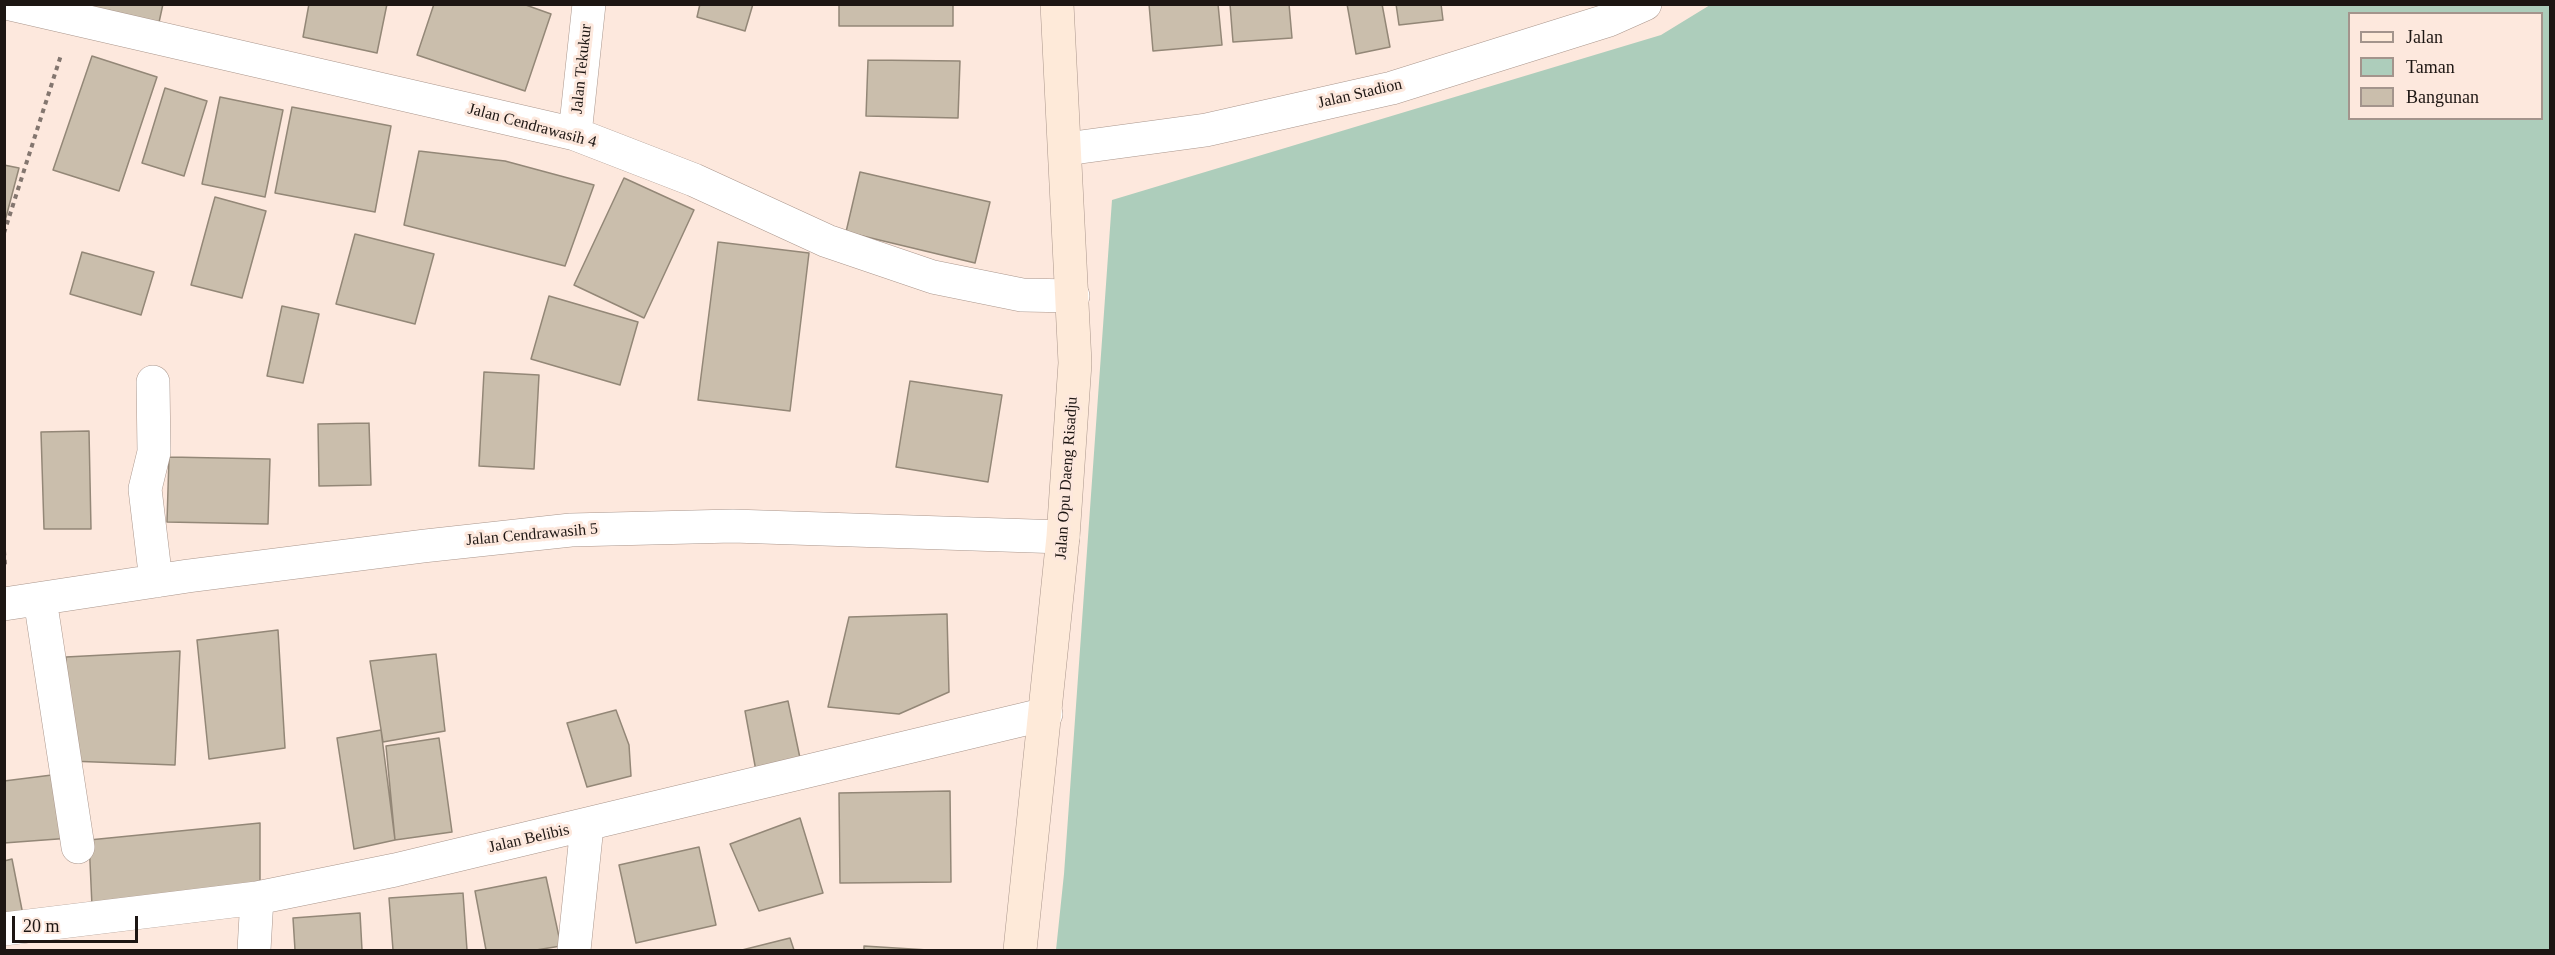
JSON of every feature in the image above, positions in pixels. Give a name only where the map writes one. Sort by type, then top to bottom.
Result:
[{"type":"main road","name":"Jalan Opu Daeng Risadju","points":[[1020,951],[1063,537],[1075,363],[1057,4]]},
{"type":"street","name":"Jalan Tekukur","points":[[575,134],[588,4]]},
{"type":"street","name":"Jalan Stadion","points":[[1066,149],[1206,129],[1392,88],[1609,20],[1645,4]]},
{"type":"street","name":"Jalan Cendrawasih 4","points":[[22,6],[575,134],[694,180],[827,241],[933,277],[1022,295],[1073,296]]},
{"type":"street","points":[[153,382],[154,452],[145,489],[156,581]]},
{"type":"street","name":"Jalan Cendrawasih 5","points":[[4,604],[156,581],[424,546],[572,530],[733,526],[1063,537]]},
{"type":"street","points":[[40,599],[78,847]]},
{"type":"street","name":"Jalan Belibis","points":[[4,929],[257,898],[587,826],[1046,714]]},
{"type":"street","points":[[574,951],[587,826]]},
{"type":"street","points":[[254,951],[257,898]]},
{"type":"path","points":[[4,233],[73,17]]},
{"type":"green space","points":[[1710,5],[2550,5],[2550,950],[1056,950],[1064,874],[1112,200],[1661,35]]},
{"type":"building","points":[[63,4],[163,4],[158,27]]},
{"type":"building","points":[[309,4],[387,4],[377,53],[303,37]]},
{"type":"building","points":[[434,4],[523,4],[551,14],[525,91],[417,55]]},
{"type":"building","points":[[700,4],[753,4],[745,31],[697,17]]},
{"type":"building","points":[[839,4],[953,4],[953,26],[839,26]]},
{"type":"building","points":[[1149,4],[1218,4],[1222,45],[1153,51]]},
{"type":"building","points":[[1230,4],[1289,4],[1292,38],[1233,42]]},
{"type":"building","points":[[1347,4],[1382,4],[1390,47],[1356,54]]},
{"type":"building","points":[[1396,4],[1441,4],[1443,20],[1399,25]]},
{"type":"building","points":[[92,56],[157,77],[119,191],[53,170]]},
{"type":"building","points":[[868,60],[960,61],[958,118],[866,116]]},
{"type":"building","points":[[165,88],[207,101],[184,176],[142,163]]},
{"type":"building","points":[[220,97],[283,110],[265,197],[202,184]]},
{"type":"building","points":[[292,107],[391,126],[375,212],[275,193]]},
{"type":"building","points":[[419,151],[505,161],[594,185],[565,266],[404,225]]},
{"type":"building","points":[[4,165],[19,168],[4,225]]},
{"type":"building","points":[[860,172],[990,202],[975,263],[846,232]]},
{"type":"building","points":[[624,178],[694,210],[644,318],[574,285]]},
{"type":"building","points":[[215,197],[266,211],[242,298],[191,285]]},
{"type":"building","points":[[355,234],[434,254],[415,324],[336,304]]},
{"type":"building","points":[[718,242],[809,253],[790,411],[698,400]]},
{"type":"building","points":[[82,252],[154,272],[141,315],[70,294]]},
{"type":"building","points":[[549,296],[638,322],[620,385],[531,359]]},
{"type":"building","points":[[282,306],[319,314],[303,383],[267,376]]},
{"type":"building","points":[[484,372],[539,375],[534,469],[479,466]]},
{"type":"building","points":[[910,381],[1002,395],[988,482],[896,467]]},
{"type":"building","points":[[369,423],[371,485],[319,486],[318,424]]},
{"type":"building","points":[[89,431],[91,529],[44,529],[41,432]]},
{"type":"building","points":[[169,457],[270,459],[268,524],[167,522]]},
{"type":"building","points":[[947,614],[949,692],[899,714],[828,707],[849,617]]},
{"type":"building","points":[[278,630],[285,748],[209,759],[197,640]]},
{"type":"building","points":[[180,651],[175,765],[69,761],[66,657]]},
{"type":"building","points":[[436,654],[445,731],[383,742],[370,661]]},
{"type":"building","points":[[788,701],[800,758],[756,771],[745,711]]},
{"type":"building","points":[[616,710],[629,745],[631,776],[587,787],[567,723]]},
{"type":"building","points":[[381,730],[395,840],[354,849],[337,738]]},
{"type":"building","points":[[439,738],[452,832],[395,840],[386,746]]},
{"type":"building","points":[[60,774],[71,838],[4,843],[4,781]]},
{"type":"building","points":[[950,791],[951,882],[840,883],[839,793]]},
{"type":"building","points":[[800,818],[823,893],[759,911],[730,844]]},
{"type":"building","points":[[260,823],[260,889],[92,906],[89,840]]},
{"type":"building","points":[[699,847],[716,925],[636,943],[619,865]]},
{"type":"building","points":[[12,859],[23,915],[4,919],[4,861]]},
{"type":"building","points":[[546,877],[561,946],[536,950],[486,950],[475,891]]},
{"type":"building","points":[[463,893],[467,950],[393,950],[389,898]]},
{"type":"building","points":[[360,913],[362,950],[295,950],[293,918]]},
{"type":"building","points":[[790,938],[794,950],[742,950]]},
{"type":"building","points":[[864,946],[928,950],[864,950]]}]
